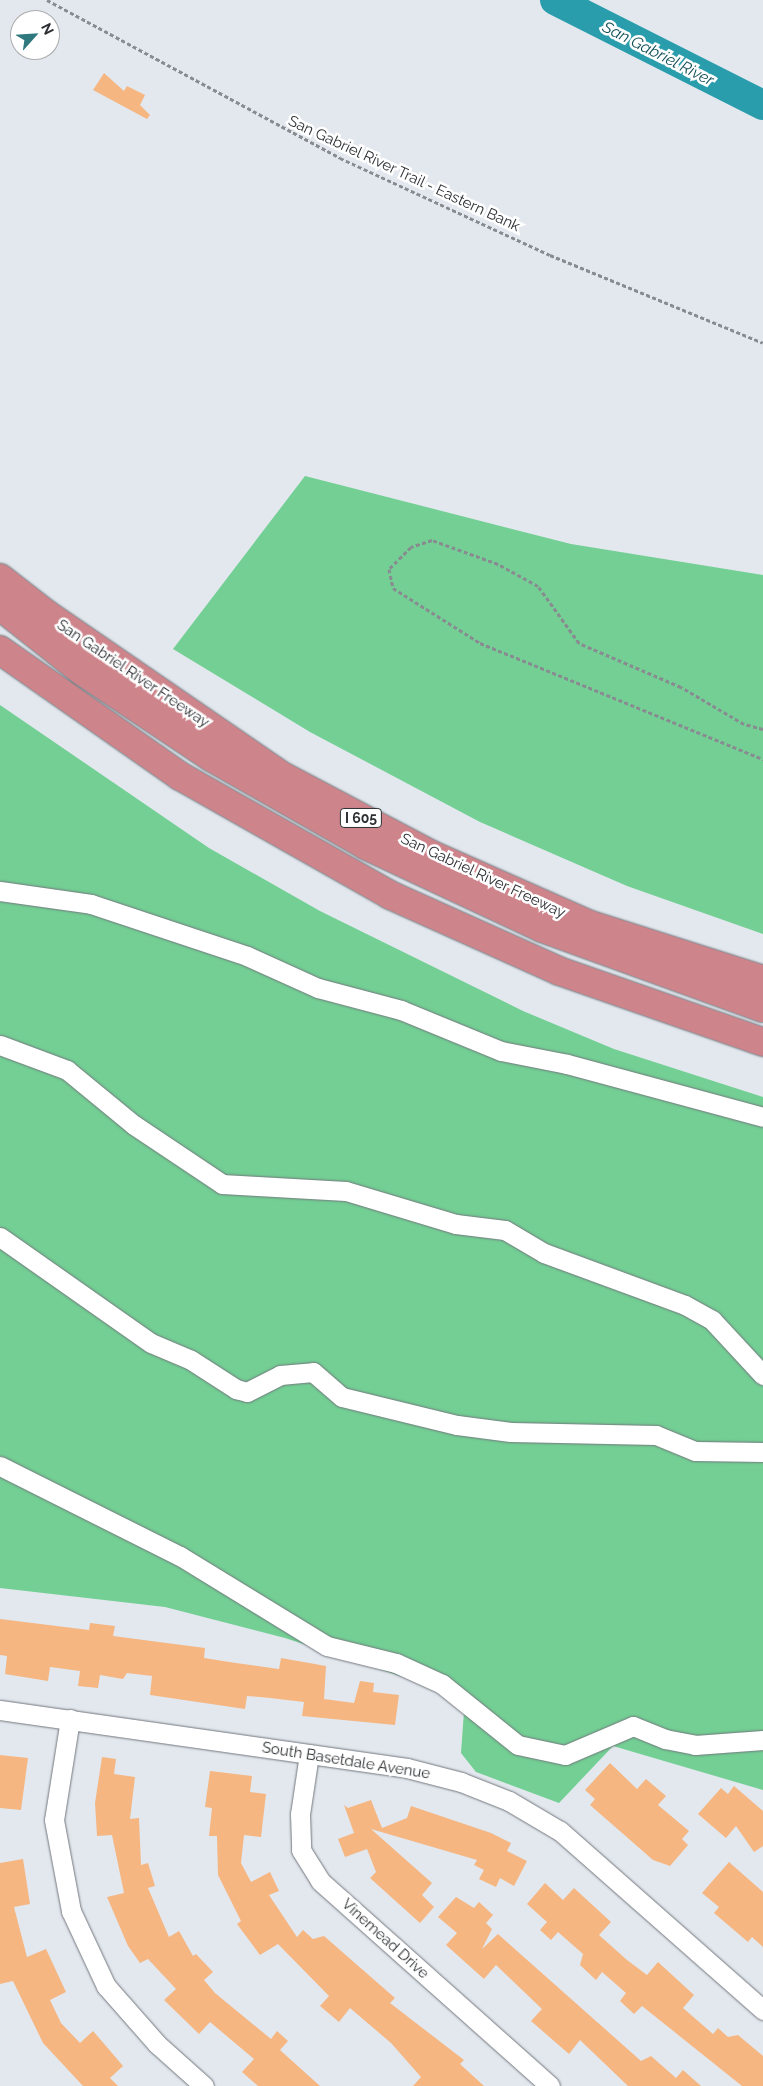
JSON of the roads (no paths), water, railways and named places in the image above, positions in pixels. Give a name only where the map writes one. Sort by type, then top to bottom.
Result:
[{"type":"highway","name":"San Gabriel River Freeway","points":[[0,578],[45,613],[284,777],[430,854],[588,924],[763,980]]},
{"type":"highway","points":[[0,606],[82,671],[211,756],[365,845],[542,928],[763,1008]]},
{"type":"highway","points":[[0,629],[110,711],[211,776],[384,873],[563,954],[653,989],[763,1024]]},
{"type":"highway","points":[[0,650],[187,781],[390,895],[559,971],[763,1042]]},
{"type":"street","points":[[0,891],[91,904],[247,956],[318,988],[401,1010],[501,1051],[567,1064],[763,1118]]},
{"type":"street","points":[[0,1045],[67,1070],[134,1125],[222,1184],[346,1191],[456,1224],[505,1230],[544,1253],[685,1305],[712,1320],[763,1375]]},
{"type":"street","points":[[0,1236],[151,1343],[191,1360],[236,1389],[247,1392],[280,1375],[313,1372],[342,1398],[457,1425],[510,1432],[656,1435],[695,1451],[763,1452]]},
{"type":"street","points":[[0,1466],[180,1556],[327,1646],[396,1663],[442,1684],[518,1745],[565,1755],[633,1726],[665,1740],[696,1745],[763,1740]]},
{"type":"street","name":"South Basetdale Avenue","points":[[0,1710],[407,1768],[462,1782],[509,1801],[560,1831],[763,2010]]},
{"type":"street","points":[[70,1719],[54,1820],[71,1911],[106,1986],[157,2044],[204,2086]]},
{"type":"street","name":"Vinemead Drive","points":[[309,1754],[300,1814],[302,1850],[320,1880],[550,2086]]},
{"type":"waterway","name":"San Gabriel River","points":[[555,0],[763,105]]}]
